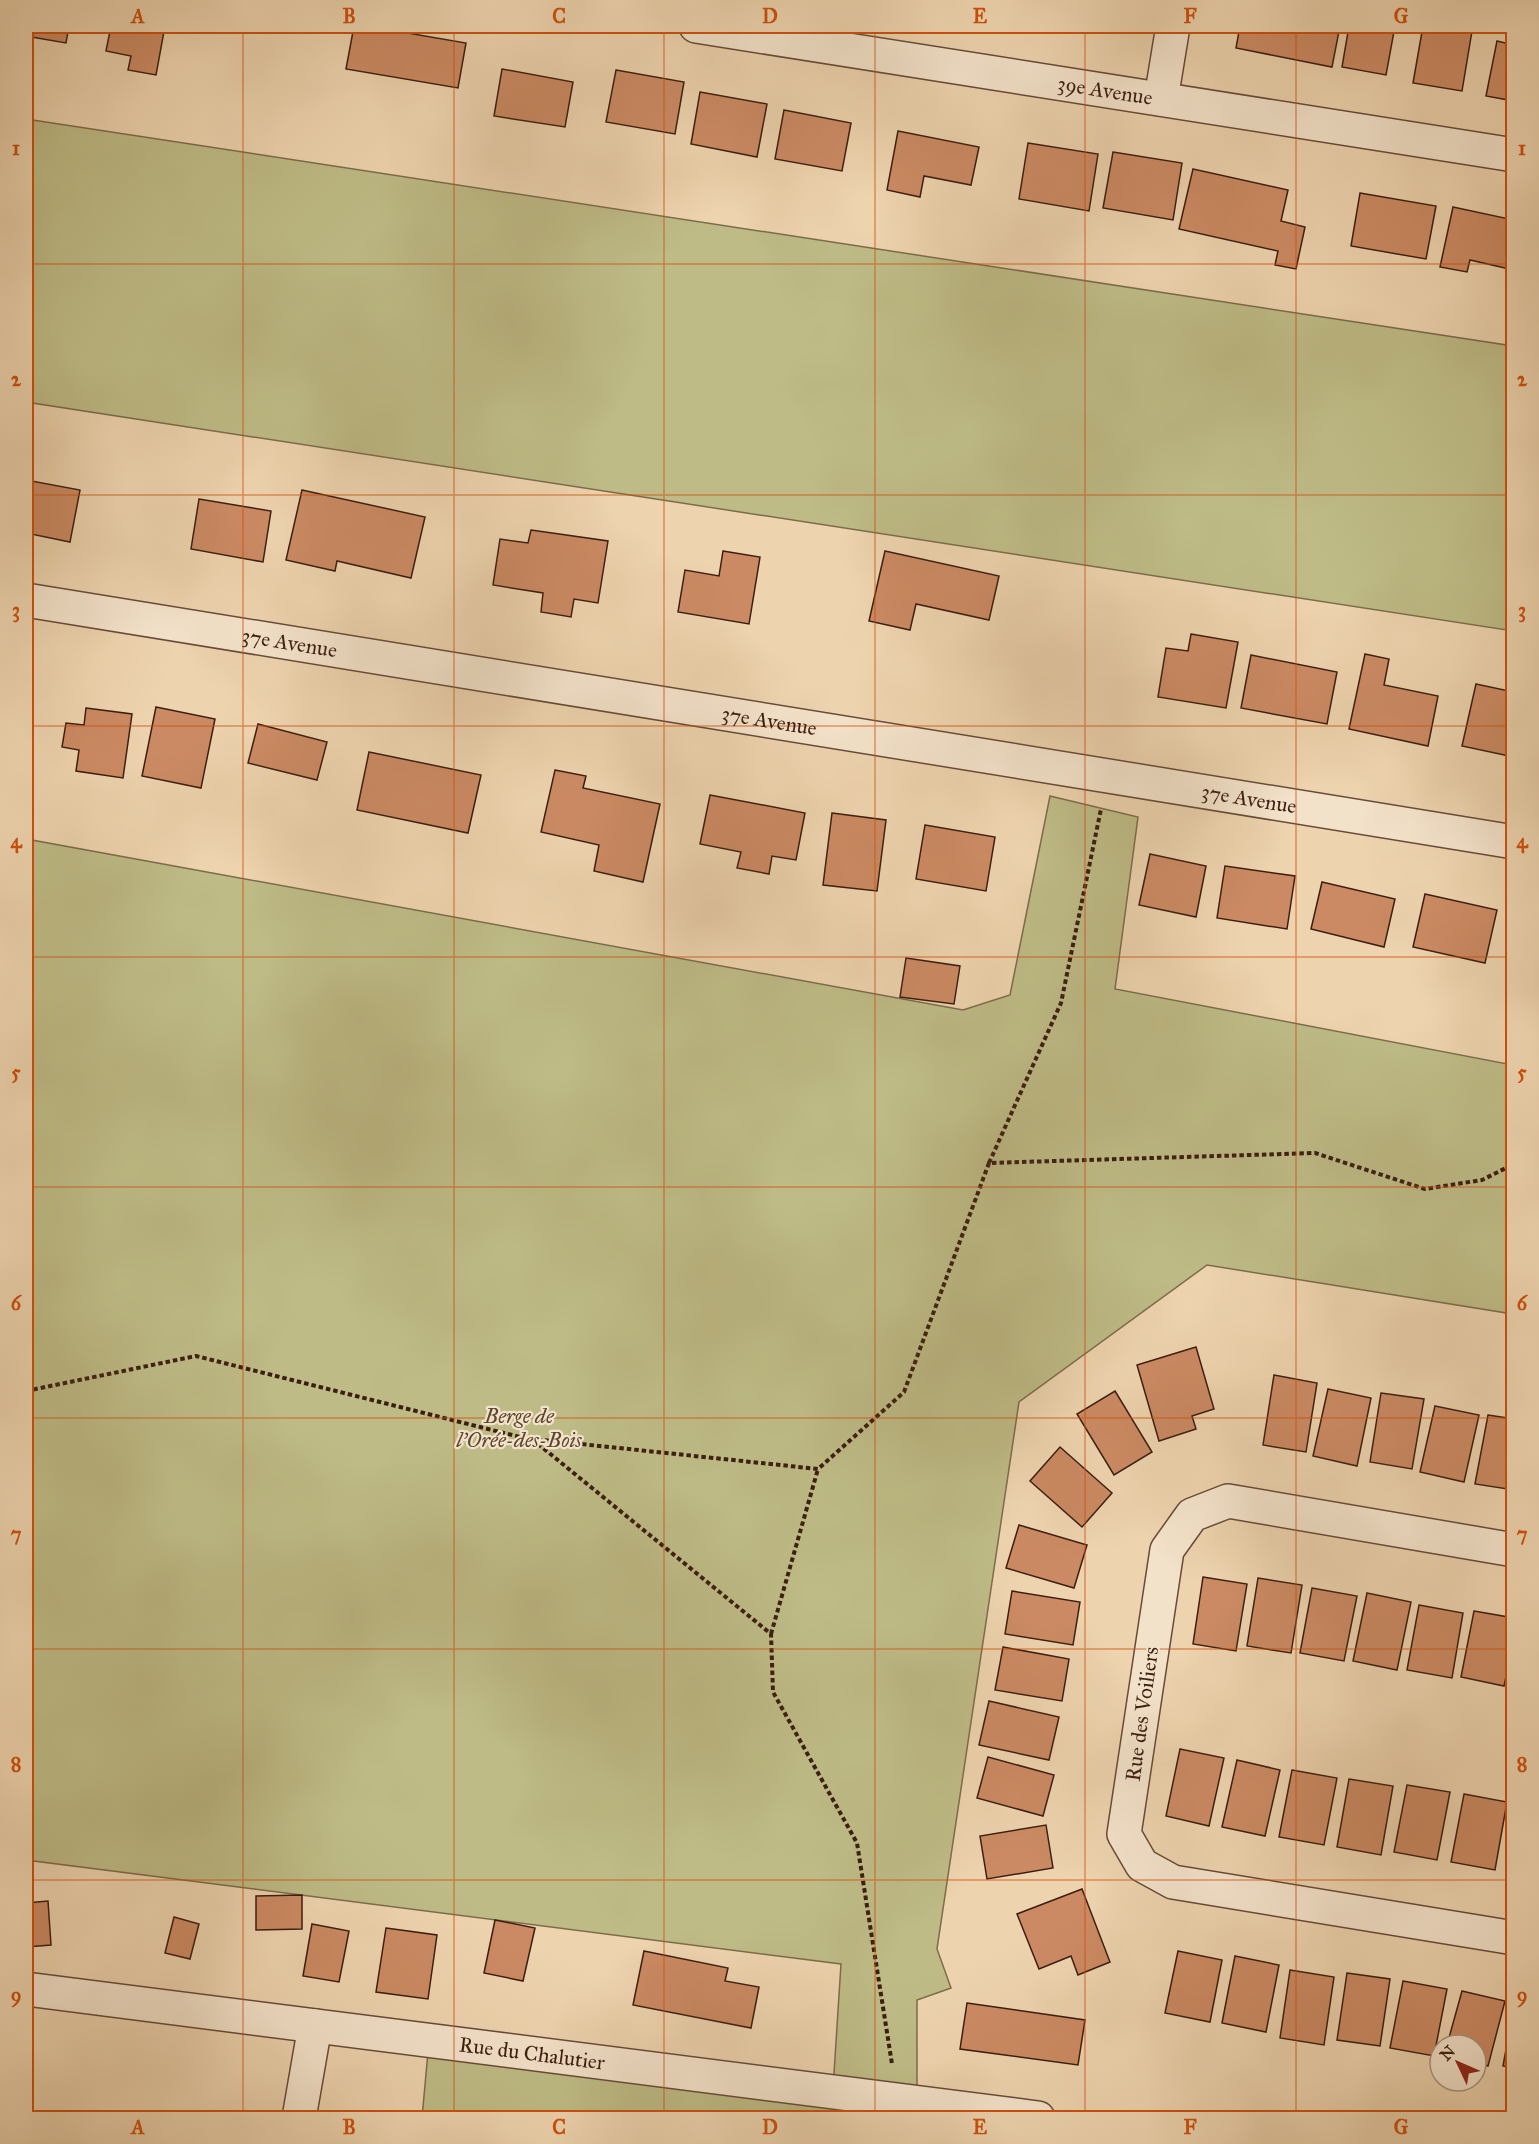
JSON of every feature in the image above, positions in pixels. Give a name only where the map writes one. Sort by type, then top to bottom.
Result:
[{"type":"street","name":"39e Avenue","points":[[696,26],[1514,155]]},
{"type":"street","points":[[1161,99],[1173,26]]},
{"type":"street","name":"37e Avenue","points":[[26,600],[1514,842]]},
{"type":"street","name":"Rue des Voiliers","points":[[1514,1550],[1228,1501],[1192,1515],[1167,1550],[1124,1834],[1142,1864],[1173,1881],[1514,1938]]},
{"type":"street","name":"Rue du Chalutier","points":[[26,1989],[1038,2118]]},
{"type":"street","points":[[299,2118],[315,2026]]},
{"type":"path","points":[[898,2101],[857,1843],[772,1692],[771,1634],[818,1469],[904,1392],[989,1163],[1060,1003],[1108,776]]},
{"type":"path","points":[[989,1163],[1315,1153],[1425,1189],[1482,1180],[1514,1164]]},
{"type":"path","points":[[26,1391],[196,1356],[531,1438],[818,1469]]},
{"type":"path","points":[[531,1438],[771,1634]]},
{"type":"green space","points":[[26,119],[1513,346],[1513,631],[26,402]]},
{"type":"green space","name":"Berge de l'Orée-des-Bois","points":[[1050,796],[1138,817],[1115,989],[1513,1065],[1513,1314],[1207,1265],[1019,1402],[937,1949],[951,1988],[917,2000],[917,2094],[833,2089],[841,1964],[26,1860],[26,839],[963,1010],[1010,995]]},
{"type":"green space","points":[[429,2041],[925,2118],[422,2118]]},
{"type":"building","points":[[26,26],[69,26],[66,43],[26,36]]},
{"type":"building","points":[[111,26],[165,26],[156,75],[128,70],[131,56],[106,51]]},
{"type":"building","points":[[354,26],[367,26],[466,43],[458,88],[346,69]]},
{"type":"building","points":[[1240,26],[1340,26],[1332,67],[1236,48]]},
{"type":"building","points":[[1349,26],[1395,26],[1386,75],[1342,67]]},
{"type":"building","points":[[1423,26],[1443,26],[1472,31],[1462,91],[1413,83]]},
{"type":"building","points":[[1497,41],[1514,45],[1514,101],[1486,96]]},
{"type":"building","points":[[502,69],[573,82],[565,127],[494,116]]},
{"type":"building","points":[[616,70],[684,82],[675,134],[606,122]]},
{"type":"building","points":[[700,92],[767,104],[757,157],[691,144]]},
{"type":"building","points":[[784,110],[851,123],[842,171],[775,159]]},
{"type":"building","points":[[898,131],[979,147],[971,185],[924,176],[920,197],[887,190]]},
{"type":"building","points":[[1028,143],[1098,154],[1089,211],[1019,199]]},
{"type":"building","points":[[1113,152],[1182,163],[1173,220],[1103,208]]},
{"type":"building","points":[[1193,169],[1288,190],[1281,221],[1305,227],[1296,269],[1275,265],[1278,251],[1179,229]]},
{"type":"building","points":[[1360,193],[1436,206],[1426,259],[1351,246]]},
{"type":"building","points":[[1453,207],[1514,220],[1514,270],[1470,260],[1467,272],[1440,267]]},
{"type":"building","points":[[26,480],[80,490],[70,542],[26,533]]},
{"type":"building","points":[[302,490],[425,517],[411,578],[337,561],[335,571],[286,560]]},
{"type":"building","points":[[199,499],[271,511],[263,562],[191,549]]},
{"type":"building","points":[[531,530],[608,541],[598,603],[574,599],[571,617],[541,612],[543,593],[493,585],[500,539],[528,543]]},
{"type":"building","points":[[723,551],[760,557],[749,624],[678,612],[685,570],[719,576]]},
{"type":"building","points":[[885,551],[999,576],[989,620],[916,604],[910,630],[869,621]]},
{"type":"building","points":[[1191,634],[1238,642],[1226,708],[1158,697],[1166,648],[1188,651]]},
{"type":"building","points":[[1365,654],[1389,659],[1384,685],[1438,696],[1428,746],[1349,729]]},
{"type":"building","points":[[1251,655],[1337,672],[1327,724],[1241,708]]},
{"type":"building","points":[[1476,684],[1514,692],[1514,757],[1462,746]]},
{"type":"building","points":[[156,707],[215,719],[201,788],[142,776]]},
{"type":"building","points":[[86,708],[132,714],[123,778],[76,771],[79,750],[62,747],[66,723],[84,725]]},
{"type":"building","points":[[258,724],[327,742],[317,780],[248,763]]},
{"type":"building","points":[[369,752],[481,775],[468,833],[357,810]]},
{"type":"building","points":[[555,770],[586,776],[583,788],[660,804],[643,882],[594,871],[599,845],[541,832]]},
{"type":"building","points":[[710,795],[805,813],[796,860],[772,856],[769,874],[737,868],[741,852],[700,844]]},
{"type":"building","points":[[832,813],[886,820],[877,891],[823,885]]},
{"type":"building","points":[[925,825],[995,837],[986,891],[916,879]]},
{"type":"building","points":[[1150,854],[1206,866],[1196,917],[1139,905]]},
{"type":"building","points":[[1225,866],[1295,876],[1287,929],[1217,918]]},
{"type":"building","points":[[1322,882],[1395,899],[1384,947],[1311,929]]},
{"type":"building","points":[[1425,894],[1497,910],[1485,963],[1413,947]]},
{"type":"building","points":[[906,958],[960,966],[954,1004],[900,997]]},
{"type":"building","points":[[1196,1347],[1214,1409],[1192,1416],[1196,1429],[1159,1441],[1137,1365]]},
{"type":"building","points":[[1274,1375],[1317,1383],[1306,1452],[1263,1445]]},
{"type":"building","points":[[1328,1389],[1371,1398],[1357,1466],[1313,1456]]},
{"type":"building","points":[[1115,1391],[1152,1452],[1114,1475],[1077,1414]]},
{"type":"building","points":[[1381,1393],[1424,1399],[1412,1469],[1370,1462]]},
{"type":"building","points":[[1435,1406],[1479,1415],[1464,1482],[1420,1472]]},
{"type":"building","points":[[1488,1415],[1514,1419],[1514,1490],[1475,1484]]},
{"type":"building","points":[[1060,1447],[1112,1493],[1082,1527],[1030,1481]]},
{"type":"building","points":[[1019,1525],[1087,1545],[1074,1588],[1006,1568]]},
{"type":"building","points":[[1203,1577],[1247,1584],[1236,1651],[1193,1644]]},
{"type":"building","points":[[1258,1578],[1302,1585],[1291,1653],[1247,1646]]},
{"type":"building","points":[[1312,1588],[1357,1596],[1344,1661],[1300,1653]]},
{"type":"building","points":[[1012,1591],[1080,1602],[1073,1645],[1005,1634]]},
{"type":"building","points":[[1367,1593],[1411,1602],[1397,1670],[1353,1661]]},
{"type":"building","points":[[1419,1605],[1463,1613],[1452,1678],[1407,1670]]},
{"type":"building","points":[[1474,1611],[1514,1618],[1514,1640],[1504,1686],[1461,1677]]},
{"type":"building","points":[[1003,1647],[1069,1659],[1062,1701],[995,1690]]},
{"type":"building","points":[[989,1701],[1059,1717],[1049,1760],[979,1745]]},
{"type":"building","points":[[1180,1749],[1224,1758],[1209,1826],[1166,1816]]},
{"type":"building","points":[[988,1757],[1054,1775],[1043,1816],[977,1798]]},
{"type":"building","points":[[1237,1760],[1280,1770],[1265,1836],[1222,1827]]},
{"type":"building","points":[[1292,1770],[1337,1778],[1324,1845],[1279,1837]]},
{"type":"building","points":[[1349,1779],[1393,1786],[1381,1855],[1337,1847]]},
{"type":"building","points":[[1407,1785],[1450,1792],[1437,1860],[1394,1852]]},
{"type":"building","points":[[1464,1794],[1507,1802],[1495,1870],[1451,1862]]},
{"type":"building","points":[[1046,1825],[1053,1868],[987,1879],[980,1836]]},
{"type":"building","points":[[1514,1840],[1514,1871],[1508,1870]]},
{"type":"building","points":[[1082,1889],[1110,1962],[1078,1975],[1071,1956],[1039,1969],[1017,1914]]},
{"type":"building","points":[[302,1895],[302,1929],[256,1930],[256,1896]]},
{"type":"building","points":[[48,1901],[51,1945],[26,1947],[26,1903]]},
{"type":"building","points":[[174,1917],[199,1924],[190,1959],[165,1953]]},
{"type":"building","points":[[495,1920],[535,1928],[523,1981],[484,1973]]},
{"type":"building","points":[[312,1924],[349,1931],[339,1982],[303,1976]]},
{"type":"building","points":[[386,1928],[437,1935],[428,1999],[376,1992]]},
{"type":"building","points":[[644,1951],[728,1968],[725,1981],[759,1987],[751,2028],[633,2005]]},
{"type":"building","points":[[1178,1951],[1222,1960],[1210,2022],[1165,2013]]},
{"type":"building","points":[[1235,1956],[1279,1965],[1266,2032],[1222,2023]]},
{"type":"building","points":[[1290,1970],[1334,1977],[1324,2045],[1280,2038]]},
{"type":"building","points":[[1347,1973],[1390,1979],[1380,2046],[1337,2040]]},
{"type":"building","points":[[1403,1981],[1447,1989],[1438,2033],[1428,2033],[1428,2055],[1390,2048]]},
{"type":"building","points":[[1462,1991],[1505,2001],[1488,2066],[1488,2033],[1450,2033]]},
{"type":"building","points":[[967,2003],[1085,2020],[1078,2065],[960,2049]]},
{"type":"building","points":[[1514,2005],[1514,2068],[1503,2066]]}]
